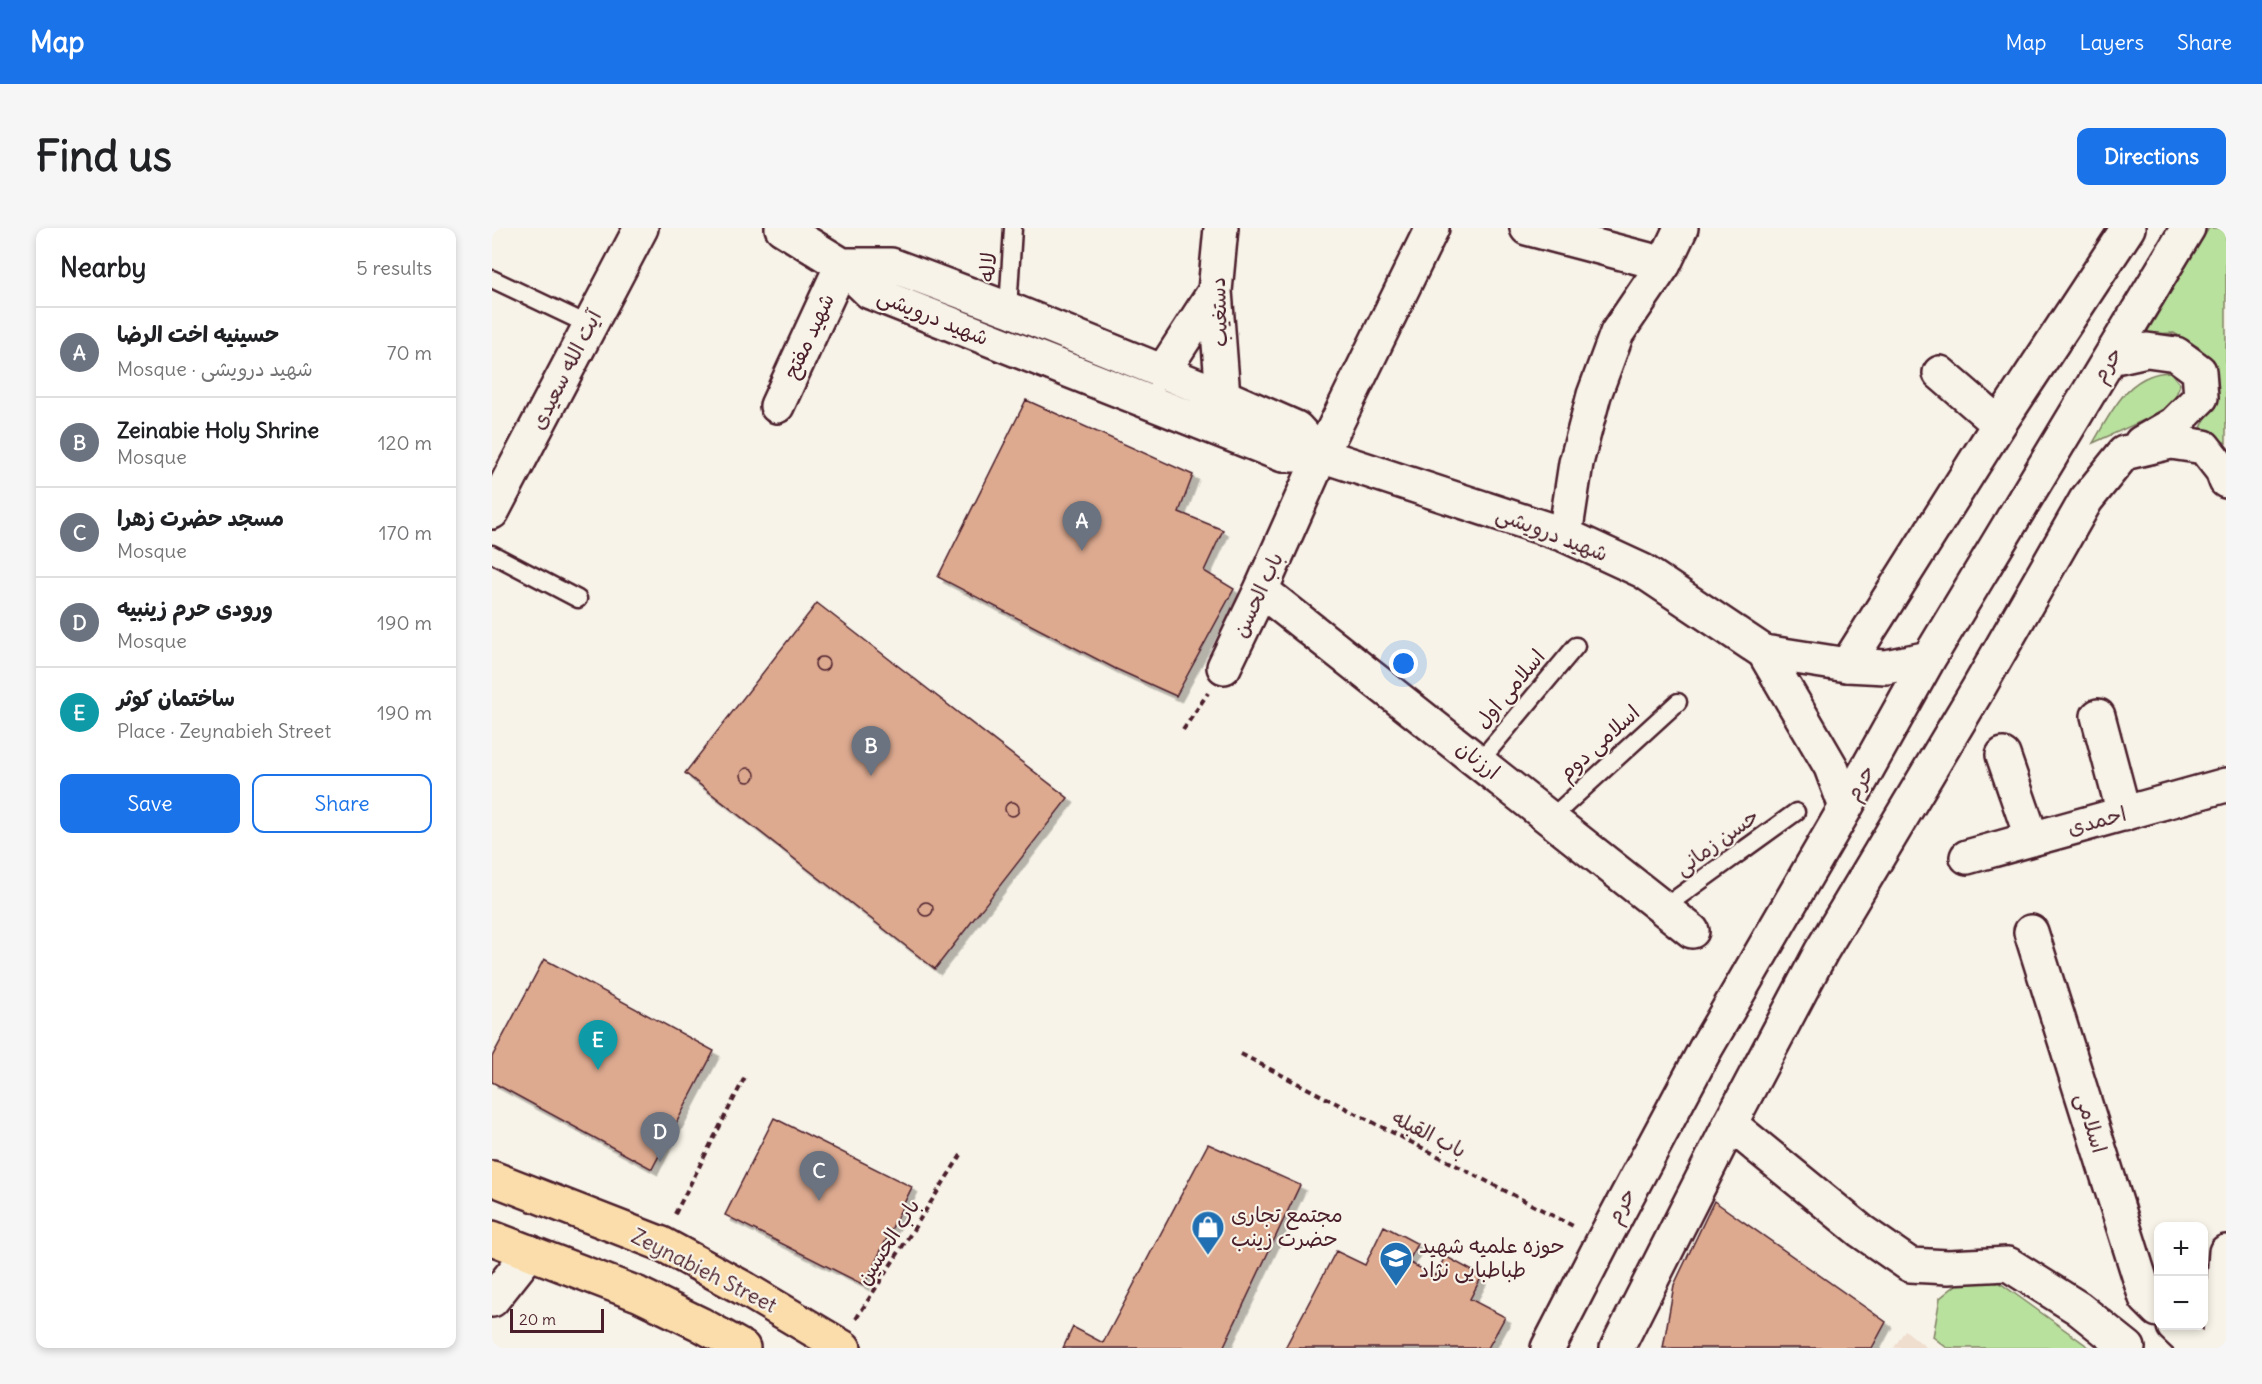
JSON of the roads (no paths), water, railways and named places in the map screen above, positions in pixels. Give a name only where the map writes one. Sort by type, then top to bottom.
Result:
[{"type":"main road","name":"Zeynabieh Street","points":[[492,1178],[662,1244],[842,1346]]},
{"type":"main road","points":[[492,1238],[638,1294],[743,1348]]},
{"type":"street","name":"آیت الله سعیدی","points":[[492,513],[641,228]]},
{"type":"street","points":[[782,228],[842,265]]},
{"type":"street","name":"دستغیب","points":[[1221,228],[1215,291],[1223,396]]},
{"type":"street","name":"باب الحسن","points":[[1224,667],[1261,591],[1321,455],[1432,228]]},
{"type":"street","points":[[1527,228],[1664,264]]},
{"type":"street","points":[[1565,535],[1576,463],[1594,395],[1613,343],[1617,333],[1664,264],[1681,228]]},
{"type":"street","points":[[1847,665],[1999,424],[2128,228]]},
{"type":"street","name":"حرم","points":[[1548,1348],[1706,1048],[1846,807],[1929,658],[2188,228]]},
{"type":"street","name":"شهید درویشی","points":[[842,265],[891,265],[1008,309],[1223,396],[1296,429],[1321,455]]},
{"type":"street","name":"شهید درویشی","points":[[842,265],[870,292],[1283,455],[1321,455],[1565,535],[1643,571],[1764,652],[1847,665],[1886,667],[1929,658]]},
{"type":"street","name":"شهید مفتح","points":[[777,406],[842,265]]},
{"type":"street","points":[[1162,373],[1215,291]]},
{"type":"street","points":[[1617,1348],[1730,1124],[1821,952],[1978,689],[2086,501],[2124,453],[2174,424],[2201,397],[2199,371],[2176,354],[2147,350],[2111,358]]},
{"type":"street","points":[[1940,373],[1999,424]]},
{"type":"street","points":[[2124,453],[2171,442],[2204,447],[2222,470],[2226,481]]},
{"type":"street","name":"ارزنان","points":[[1261,591],[1480,761],[1692,931]]},
{"type":"street","name":"شهید درویشی","points":[[1764,652],[1831,767],[1846,807]]},
{"type":"street","points":[[2098,716],[2124,814]]},
{"type":"street","points":[[2003,755],[2032,839]]},
{"type":"street","name":"احمدی","points":[[1967,857],[2226,785]]},
{"type":"street","name":"اسلامی","points":[[2031,932],[2146,1298],[2154,1306]]},
{"type":"street","points":[[1730,1124],[1861,1231],[1910,1264],[1948,1267],[2008,1264],[2078,1308],[2128,1348]]},
{"type":"street","points":[[492,1300],[530,1252]]},
{"type":"street","points":[[2219,1348],[2226,1252]]},
{"type":"street","points":[[2178,1330],[2197,1348]]},
{"type":"lane","name":"لاله","points":[[1008,309],[1013,228]]},
{"type":"lane","points":[[492,279],[589,325]]},
{"type":"lane","points":[[492,554],[578,599]]},
{"type":"lane","name":"اسلامی اول","points":[[1480,761],[1576,646]]},
{"type":"lane","name":"اسلامی دوم","points":[[1551,818],[1678,702]]},
{"type":"lane","name":"حسن زمانی","points":[[1663,908],[1796,812]]},
{"type":"place","name":"حسینیه اخت الرضا","points":[[1082,551]]},
{"type":"place","name":"Zeinabie Holy Shrine","points":[[871,776]]},
{"type":"place","name":"ساختمان کوثر","points":[[598,1070]]},
{"type":"place","name":"ورودی حرم زینبیه","points":[[660,1162]]},
{"type":"place","name":"مسجد حضرت زهرا","points":[[819,1201]]},
{"type":"place","name":"مجتمع تجاری حضرت زینب","points":[[1208,1256]]},
{"type":"place","name":"حوزه علمیه شهید طباطبایی نژاد","points":[[1396,1287]]}]
